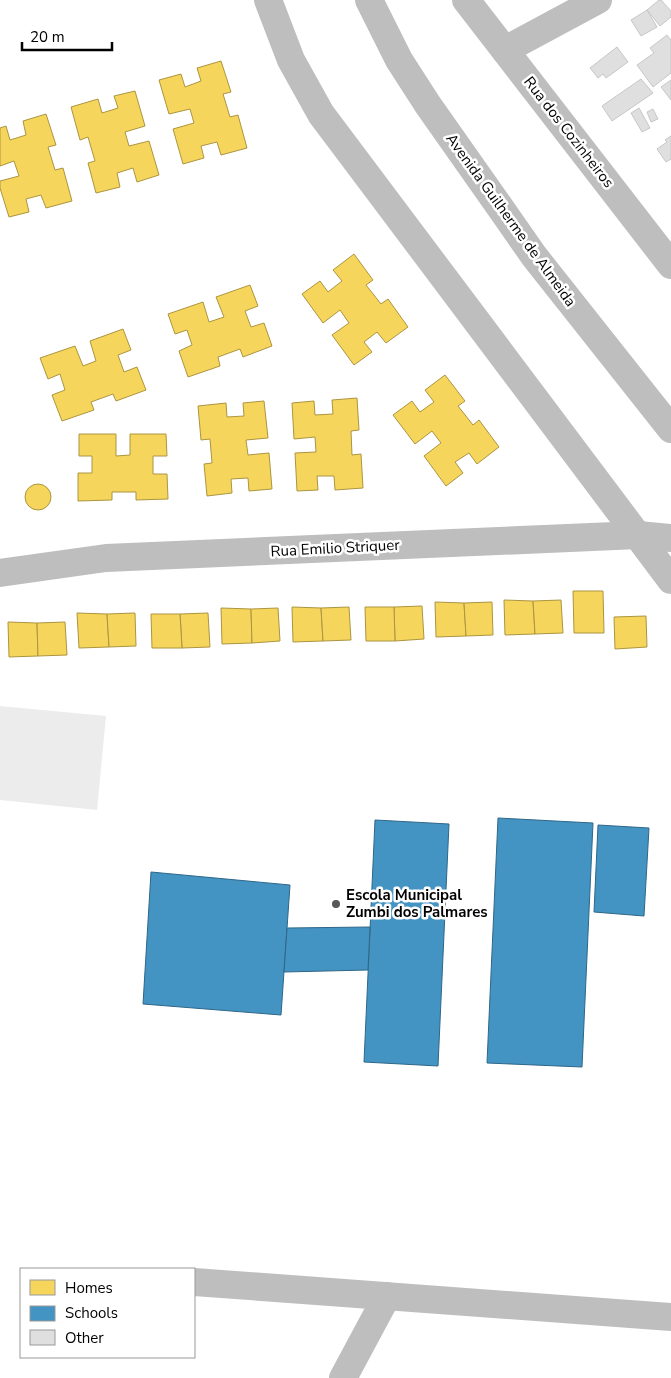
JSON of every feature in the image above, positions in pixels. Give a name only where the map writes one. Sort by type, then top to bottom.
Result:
[{"type":"street","points":[[268,0],[291,60],[321,114],[671,580]]},
{"type":"street","name":"Avenida Guilherme de Almeida","points":[[368,0],[399,60],[428,105],[499,206],[540,263],[671,429]]},
{"type":"street","name":"Rua dos Cozinheiros","points":[[466,0],[671,265]]},
{"type":"street","points":[[505,50],[598,0]]},
{"type":"street","name":"Rua Emilio Striquer","points":[[0,573],[106,558],[638,535],[671,538]]},
{"type":"street","points":[[195,1282],[671,1317]]},
{"type":"street","points":[[343,1378],[387,1296]]},
{"type":"shaded area","points":[[0,706],[106,716],[97,810],[0,800]]},
{"type":"building: Homes","points":[[221,61],[231,92],[223,94],[230,117],[238,115],[247,148],[221,155],[217,142],[201,146],[204,158],[183,164],[173,129],[194,123],[190,109],[169,114],[159,80],[181,74],[185,87],[201,81],[197,68]]},
{"type":"building: Homes","points":[[135,91],[145,126],[125,132],[129,146],[149,141],[159,175],[137,182],[133,168],[117,173],[120,187],[96,193],[88,163],[95,161],[88,137],[80,140],[71,107],[98,99],[102,113],[118,108],[114,96]]},
{"type":"building: Homes","points":[[46,114],[56,145],[48,147],[55,170],[63,168],[72,201],[46,208],[41,195],[26,199],[29,212],[9,217],[0,188],[0,181],[19,176],[14,161],[0,166],[0,128],[6,126],[10,140],[26,135],[23,121]]},
{"type":"building: Homes","points":[[354,254],[373,280],[366,285],[381,304],[388,299],[408,327],[386,343],[377,332],[364,342],[372,352],[354,365],[332,335],[349,323],[340,310],[323,323],[302,294],[320,281],[328,292],[342,281],[333,270]]},
{"type":"building: Homes","points":[[250,285],[258,306],[245,311],[251,327],[264,323],[272,346],[243,357],[240,349],[218,357],[220,366],[188,377],[179,351],[192,345],[187,330],[175,334],[168,314],[203,302],[209,322],[224,317],[216,297]]},
{"type":"building: Homes","points":[[123,329],[131,350],[118,355],[124,372],[137,367],[146,390],[116,401],[113,394],[91,402],[94,410],[62,421],[52,395],[65,390],[60,374],[48,379],[40,358],[75,346],[83,366],[96,361],[90,341]]},
{"type":"building: Homes","points":[[445,375],[465,401],[458,406],[473,425],[479,420],[499,447],[477,464],[469,453],[455,462],[463,473],[446,486],[424,456],[441,443],[432,431],[415,444],[393,415],[412,401],[420,412],[434,402],[425,390]]},
{"type":"building: Homes","points":[[357,398],[359,430],[351,431],[352,455],[361,454],[363,488],[335,490],[334,476],[317,476],[318,490],[297,491],[295,453],[316,452],[315,437],[294,439],[292,403],[314,401],[315,415],[333,414],[332,400]]},
{"type":"building: Homes","points":[[264,401],[268,438],[246,440],[248,455],[269,453],[272,489],[249,491],[248,478],[231,479],[232,493],[207,496],[204,464],[212,463],[210,439],[201,440],[198,406],[226,403],[227,417],[244,416],[243,403]]},
{"type":"building: Homes","points":[[79,434],[116,434],[116,456],[130,455],[130,434],[166,434],[167,456],[153,456],[153,474],[167,474],[168,499],[136,500],[136,492],[112,492],[112,500],[78,501],[78,473],[92,473],[92,456],[79,456]]},
{"type":"building: Homes","points":[[38,484],[47,488],[51,497],[47,506],[38,510],[29,506],[25,497],[29,488]]},
{"type":"building: Homes","points":[[573,591],[603,591],[604,633],[574,633]]},
{"type":"building: Homes","points":[[504,600],[533,601],[535,634],[505,635]]},
{"type":"building: Homes","points":[[561,600],[563,633],[535,634],[533,601]]},
{"type":"building: Homes","points":[[435,602],[464,603],[466,636],[436,637]]},
{"type":"building: Homes","points":[[492,602],[493,635],[466,636],[464,603]]},
{"type":"building: Homes","points":[[422,606],[424,639],[395,641],[394,607]]},
{"type":"building: Homes","points":[[292,607],[321,608],[323,641],[293,642]]},
{"type":"building: Homes","points":[[349,607],[351,640],[323,641],[321,608]]},
{"type":"building: Homes","points":[[365,607],[394,607],[395,641],[366,641]]},
{"type":"building: Homes","points":[[221,608],[251,609],[252,643],[222,644]]},
{"type":"building: Homes","points":[[278,608],[280,641],[252,643],[251,609]]},
{"type":"building: Homes","points":[[77,613],[107,614],[109,647],[79,648]]},
{"type":"building: Homes","points":[[135,613],[136,646],[109,647],[107,614]]},
{"type":"building: Homes","points":[[208,613],[210,647],[182,648],[180,614]]},
{"type":"building: Homes","points":[[151,614],[180,614],[182,648],[152,648]]},
{"type":"building: Homes","points":[[646,616],[647,647],[615,649],[614,617]]},
{"type":"building: Homes","points":[[8,622],[37,623],[38,656],[9,657]]},
{"type":"building: Homes","points":[[65,622],[67,655],[38,656],[37,623]]},
{"type":"building: Schools","points":[[498,818],[593,823],[582,1067],[487,1063]]},
{"type":"building: Schools","points":[[375,820],[449,824],[438,1066],[364,1062]]},
{"type":"building: Schools","points":[[598,825],[649,828],[644,916],[594,912]]},
{"type":"building: Schools","points":[[151,872],[290,885],[281,1015],[143,1004]]},
{"type":"building: Schools","points":[[370,927],[368,970],[284,972],[287,928]]},
{"type":"building: Other","points":[[659,0],[671,11],[671,17],[660,26],[647,10]]},
{"type":"building: Other","points":[[647,10],[657,27],[641,36],[631,20]]},
{"type":"building: Other","points":[[667,35],[671,40],[671,73],[653,87],[637,65],[654,53],[650,48]]},
{"type":"building: Other","points":[[617,47],[628,62],[606,78],[603,74],[598,78],[590,68]]},
{"type":"building: Other","points":[[641,79],[653,93],[612,121],[602,106]]},
{"type":"building: Other","points":[[671,80],[671,100],[661,87]]},
{"type":"building: Other","points":[[639,108],[650,128],[642,132],[631,113]]},
{"type":"building: Other","points":[[653,109],[658,119],[651,122],[647,112]]},
{"type":"building: Other","points":[[671,136],[671,159],[666,162],[657,149],[667,142],[665,140]]},
{"type":"place","name":"Escola Municipal Zumbi dos Palmares","points":[[336,904]]}]
